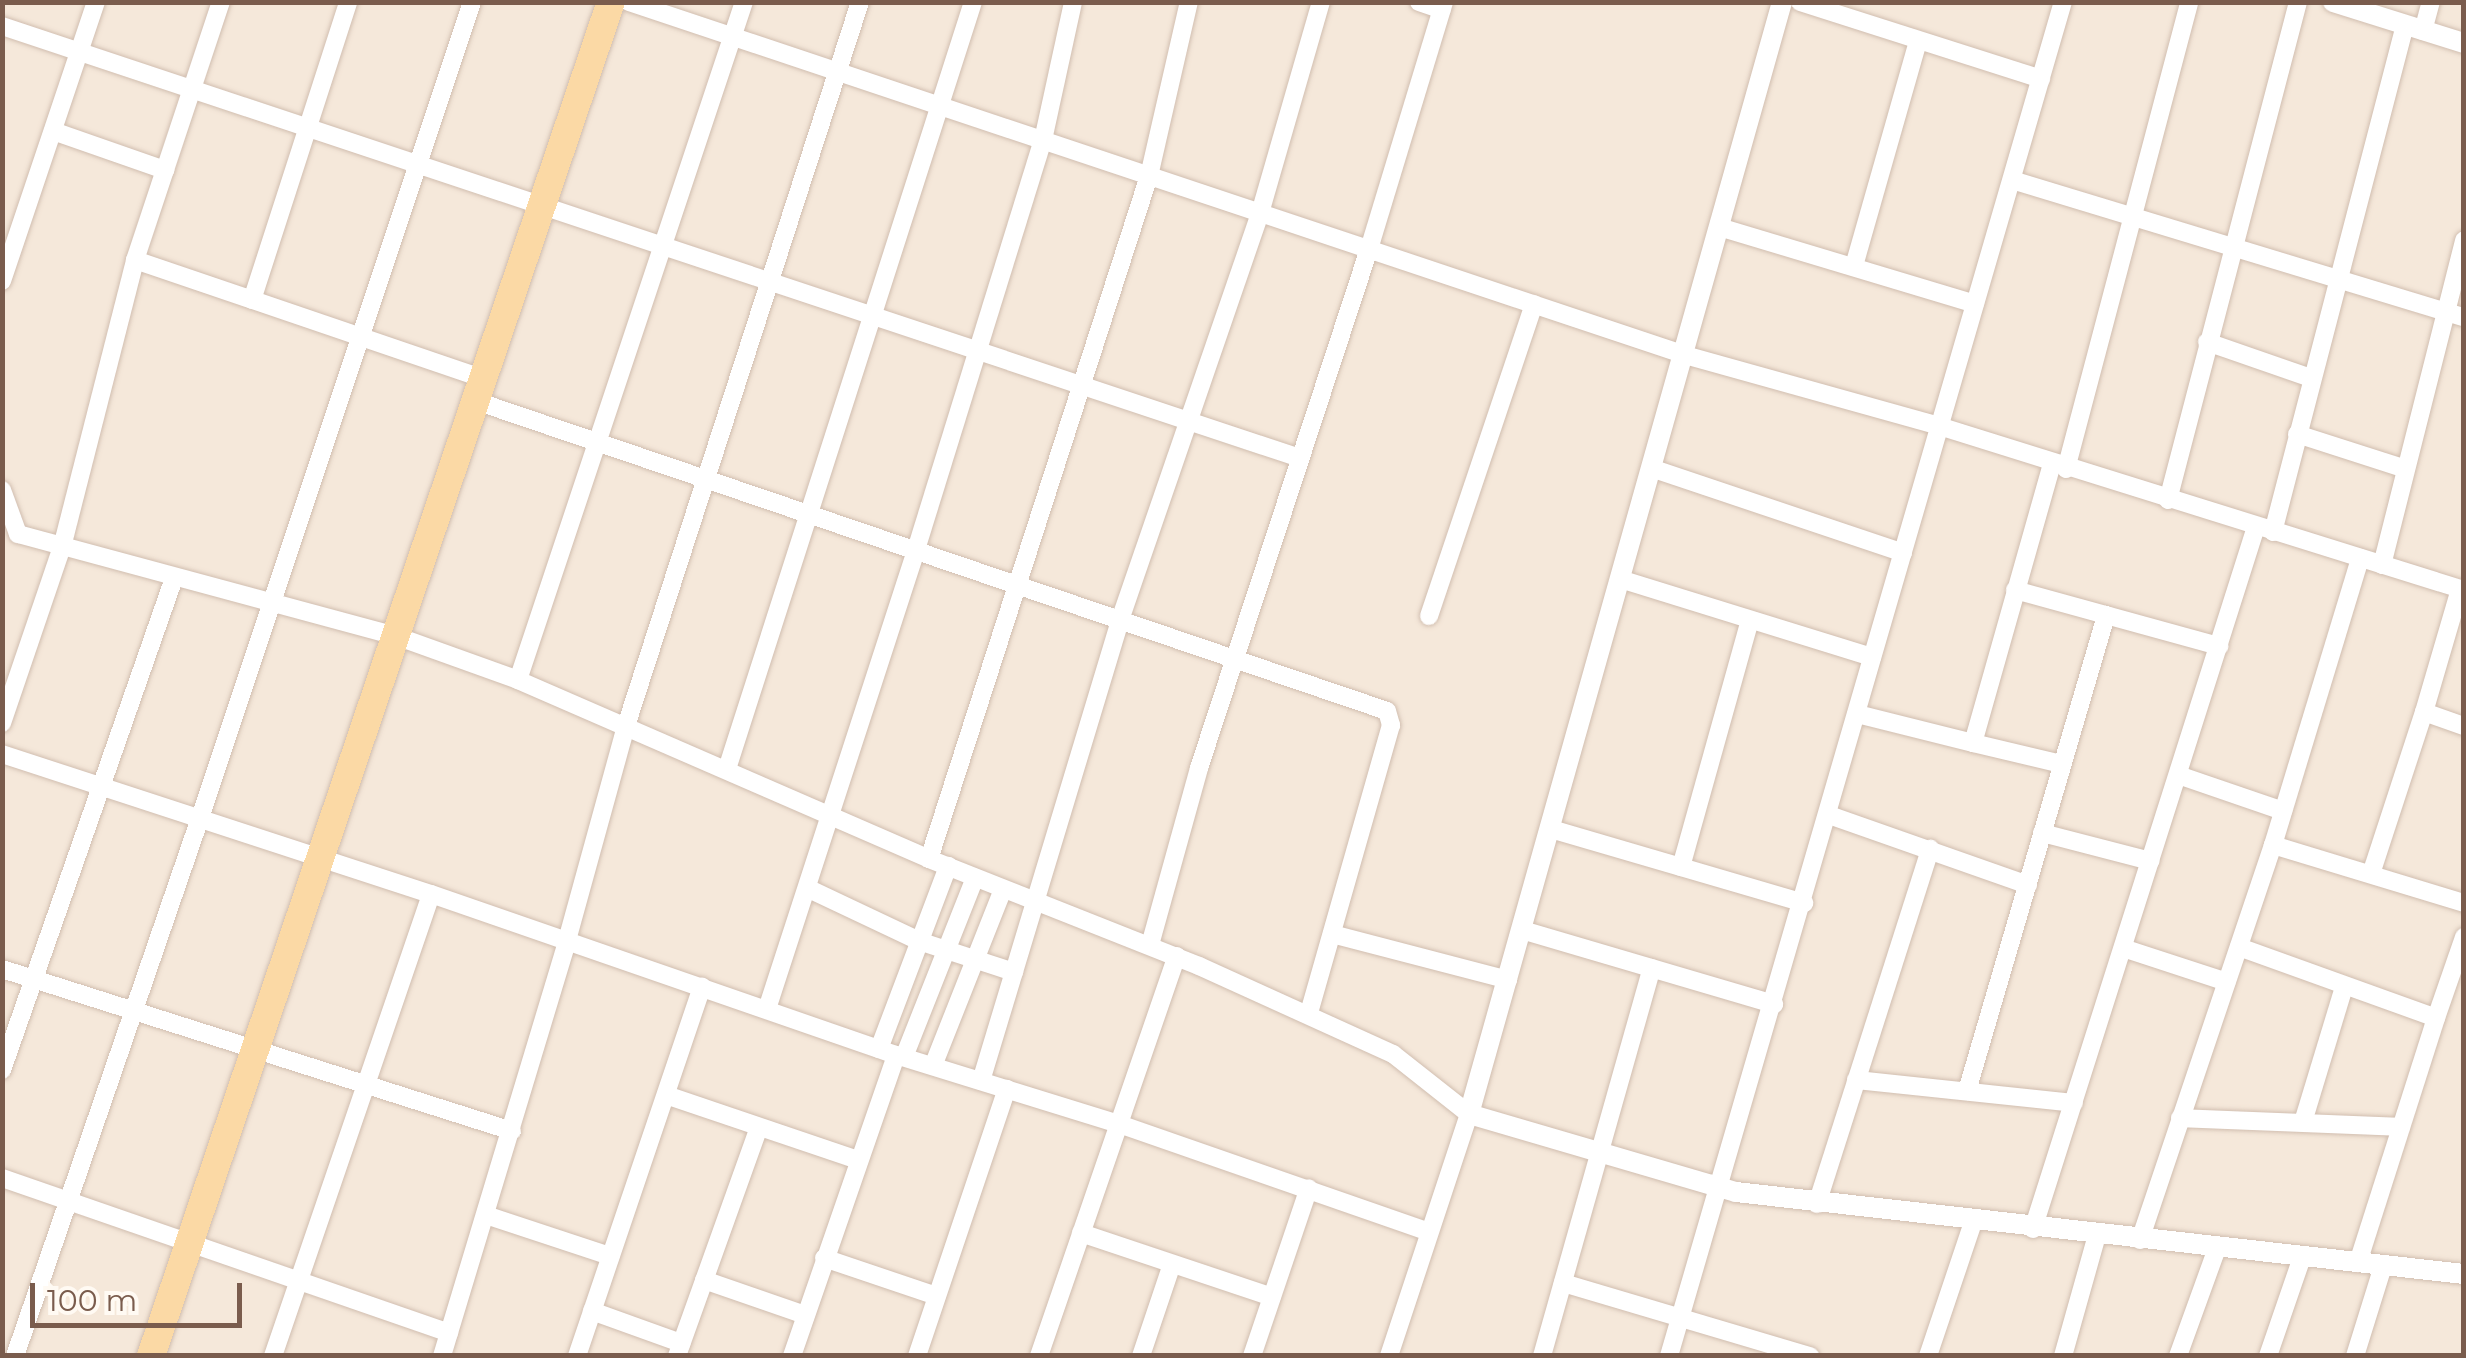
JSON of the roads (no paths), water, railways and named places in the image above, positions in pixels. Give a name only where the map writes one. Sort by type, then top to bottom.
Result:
[{"type":"main road","points":[[150,1356],[611,2]]},
{"type":"street","points":[[2,282],[96,2]]},
{"type":"street","points":[[2,724],[62,548],[136,260],[221,2]]},
{"type":"street","points":[[252,300],[348,2]]},
{"type":"street","points":[[15,1356],[200,818],[472,2]]},
{"type":"street","points":[[630,2],[1685,355],[1939,426],[2462,590],[2371,874]]},
{"type":"street","points":[[518,680],[744,2]]},
{"type":"street","points":[[442,1356],[512,1131],[626,726],[860,2]]},
{"type":"street","points":[[727,769],[973,2]]},
{"type":"street","points":[[767,1009],[916,553],[1043,140],[1073,2]]},
{"type":"street","points":[[929,859],[1149,176],[1189,2]]},
{"type":"street","points":[[981,1081],[1120,620],[1260,213],[1321,2]]},
{"type":"street","points":[[1150,945],[1199,768],[1369,249],[1443,6],[1420,2]]},
{"type":"street","points":[[1389,1356],[1469,1114],[1508,980],[1782,2]]},
{"type":"street","points":[[1800,2],[2041,79]]},
{"type":"street","points":[[1669,1356],[1804,904],[2063,2]]},
{"type":"street","points":[[1973,743],[2015,590],[2059,466],[2133,217],[2189,2]]},
{"type":"street","points":[[2168,500],[2298,2]]},
{"type":"street","points":[[2333,2],[2464,43]]},
{"type":"street","points":[[2034,1229],[2219,646],[2297,434],[2336,277],[2414,28],[2431,2]]},
{"type":"street","points":[[2,26],[541,202],[1300,458]]},
{"type":"street","points":[[1854,266],[1918,41]]},
{"type":"street","points":[[52,132],[165,170]]},
{"type":"street","points":[[2012,180],[2455,315]]},
{"type":"street","points":[[1719,226],[1974,304]]},
{"type":"street","points":[[2382,565],[2406,469],[2455,315],[2464,240]]},
{"type":"street","points":[[136,260],[359,336],[596,445],[1381,707],[1390,717],[1309,1013]]},
{"type":"street","points":[[1428,616],[1534,304]]},
{"type":"street","points":[[2207,342],[2311,378]]},
{"type":"street","points":[[2297,434],[2406,469]]},
{"type":"street","points":[[1652,468],[1902,553]]},
{"type":"street","points":[[2,490],[10,532],[396,636],[518,680],[929,859],[1150,945],[1309,1013],[1393,1054],[1469,1114],[1720,1189],[2034,1229],[2464,1274]]},
{"type":"street","points":[[2140,1240],[2272,845],[2360,558]]},
{"type":"street","points":[[2,1070],[174,578]]},
{"type":"street","points":[[1620,579],[1872,657]]},
{"type":"street","points":[[2015,590],[2219,646]]},
{"type":"street","points":[[1968,1092],[2106,615]]},
{"type":"street","points":[[1682,867],[1750,620]]},
{"type":"street","points":[[2424,712],[2464,726]]},
{"type":"street","points":[[1856,714],[2062,764]]},
{"type":"street","points":[[2,754],[431,894],[566,944],[702,986],[893,1054],[1310,1188],[1429,1232]]},
{"type":"street","points":[[2178,776],[2282,811]]},
{"type":"street","points":[[1829,815],[2028,885]]},
{"type":"street","points":[[1551,829],[1804,904]]},
{"type":"street","points":[[2042,833],[2150,861]]},
{"type":"street","points":[[2272,845],[2464,904]]},
{"type":"street","points":[[1816,1204],[1930,849]]},
{"type":"street","points":[[792,1356],[893,1054],[920,941],[948,866]]},
{"type":"street","points":[[893,1054],[946,952],[976,878]]},
{"type":"street","points":[[807,888],[946,952],[1014,972]]},
{"type":"street","points":[[933,1066],[1002,889]]},
{"type":"street","points":[[273,1356],[431,894]]},
{"type":"street","points":[[1522,930],[1774,1004]]},
{"type":"street","points":[[1332,934],[1508,980]]},
{"type":"street","points":[[2358,1263],[2464,936]]},
{"type":"street","points":[[2239,947],[2436,1018]]},
{"type":"street","points":[[2124,948],[2227,982]]},
{"type":"street","points":[[1039,1356],[1176,956]]},
{"type":"street","points":[[1542,1356],[1652,968]]},
{"type":"street","points":[[2,969],[512,1131]]},
{"type":"street","points":[[577,1356],[702,986]]},
{"type":"street","points":[[2303,1122],[2344,986]]},
{"type":"street","points":[[1856,1080],[2074,1103]]},
{"type":"street","points":[[917,1356],[1007,1089]]},
{"type":"street","points":[[666,1096],[858,1160]]},
{"type":"street","points":[[2180,1118],[2400,1127]]},
{"type":"street","points":[[592,1310],[679,1349],[759,1127]]},
{"type":"street","points":[[2,1178],[449,1333]]},
{"type":"street","points":[[1252,1356],[1310,1188]]},
{"type":"street","points":[[486,1214],[610,1256]]},
{"type":"street","points":[[1928,1356],[1973,1222]]},
{"type":"street","points":[[1081,1233],[1272,1297]]},
{"type":"street","points":[[2065,1355],[2097,1235]]},
{"type":"street","points":[[2178,1356],[2217,1248]]},
{"type":"street","points":[[2268,1356],[2302,1257]]},
{"type":"street","points":[[824,1258],[936,1296]]},
{"type":"street","points":[[1141,1356],[1172,1264]]},
{"type":"street","points":[[2355,1356],[2383,1266]]},
{"type":"street","points":[[704,1280],[806,1315]]},
{"type":"street","points":[[1563,1283],[1800,1354]]}]
